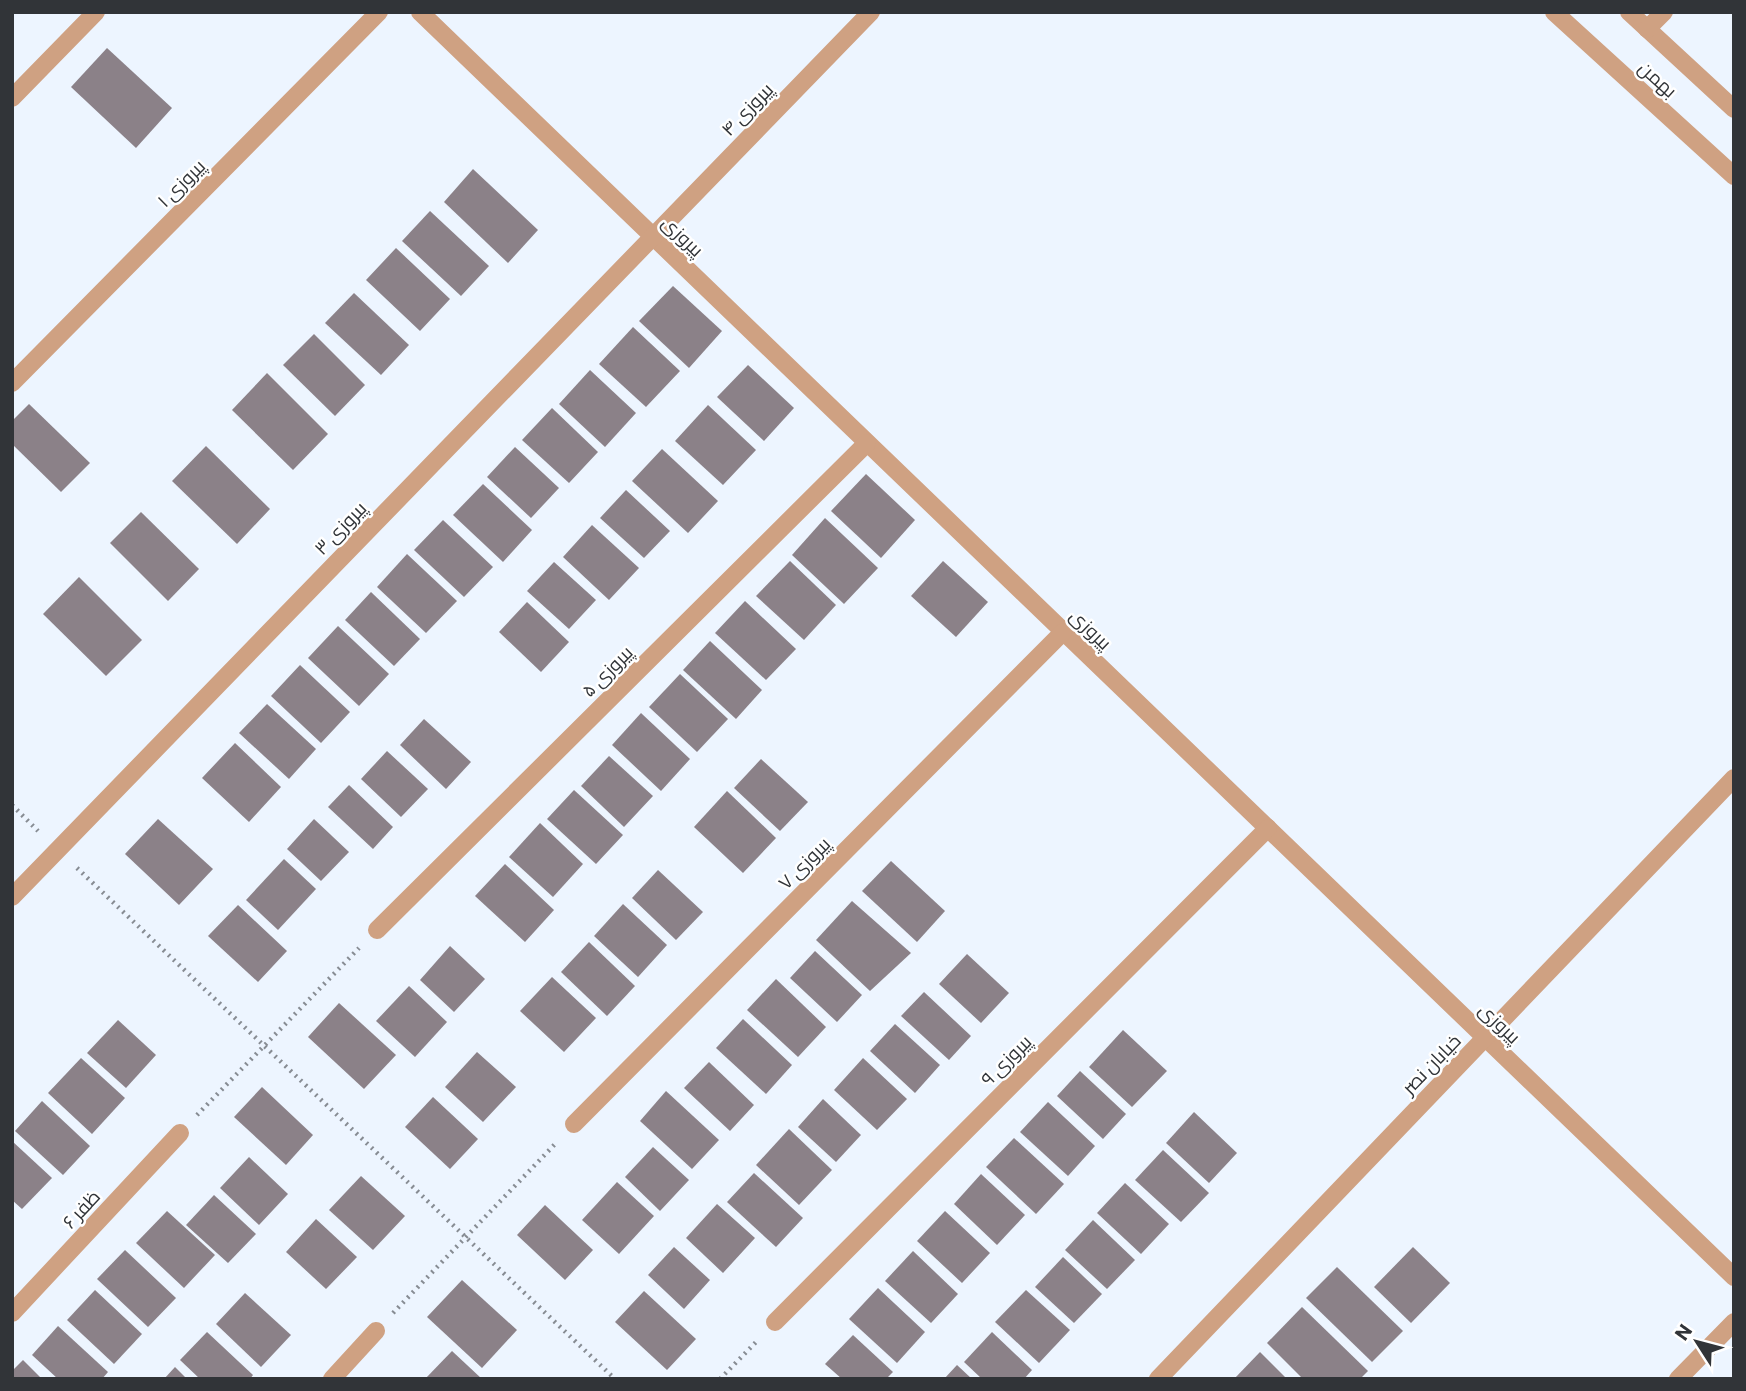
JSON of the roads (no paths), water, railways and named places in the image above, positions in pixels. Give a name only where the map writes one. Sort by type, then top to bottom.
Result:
[{"type":"street","points":[[12,98],[96,12]]},
{"type":"street","name":"پیروزی ۱","points":[[12,383],[379,12]]},
{"type":"street","name":"پیروزی","points":[[420,12],[1734,1277]]},
{"type":"street","name":"پیروزی ۴","points":[[652,236],[871,12]]},
{"type":"street","name":"بهمن","points":[[1554,12],[1734,176]]},
{"type":"street","name":"بهمن","points":[[1629,12],[1734,109]]},
{"type":"street","points":[[1647,29],[1664,12]]},
{"type":"street","name":"پیروزی ۳","points":[[12,897],[652,236]]},
{"type":"street","name":"پیروزی ۵","points":[[377,930],[867,443]]},
{"type":"street","name":"پیروزی ۷","points":[[574,1124],[1063,632]]},
{"type":"street","name":"خیابان نصر","points":[[1158,1379],[1734,778]]},
{"type":"street","name":"پیروزی ۹","points":[[775,1322],[1268,828]]},
{"type":"street","name":"ظفر ۶","points":[[12,1313],[180,1133]]},
{"type":"street","points":[[1678,1379],[1734,1322]]},
{"type":"street","points":[[332,1379],[376,1331]]}]
